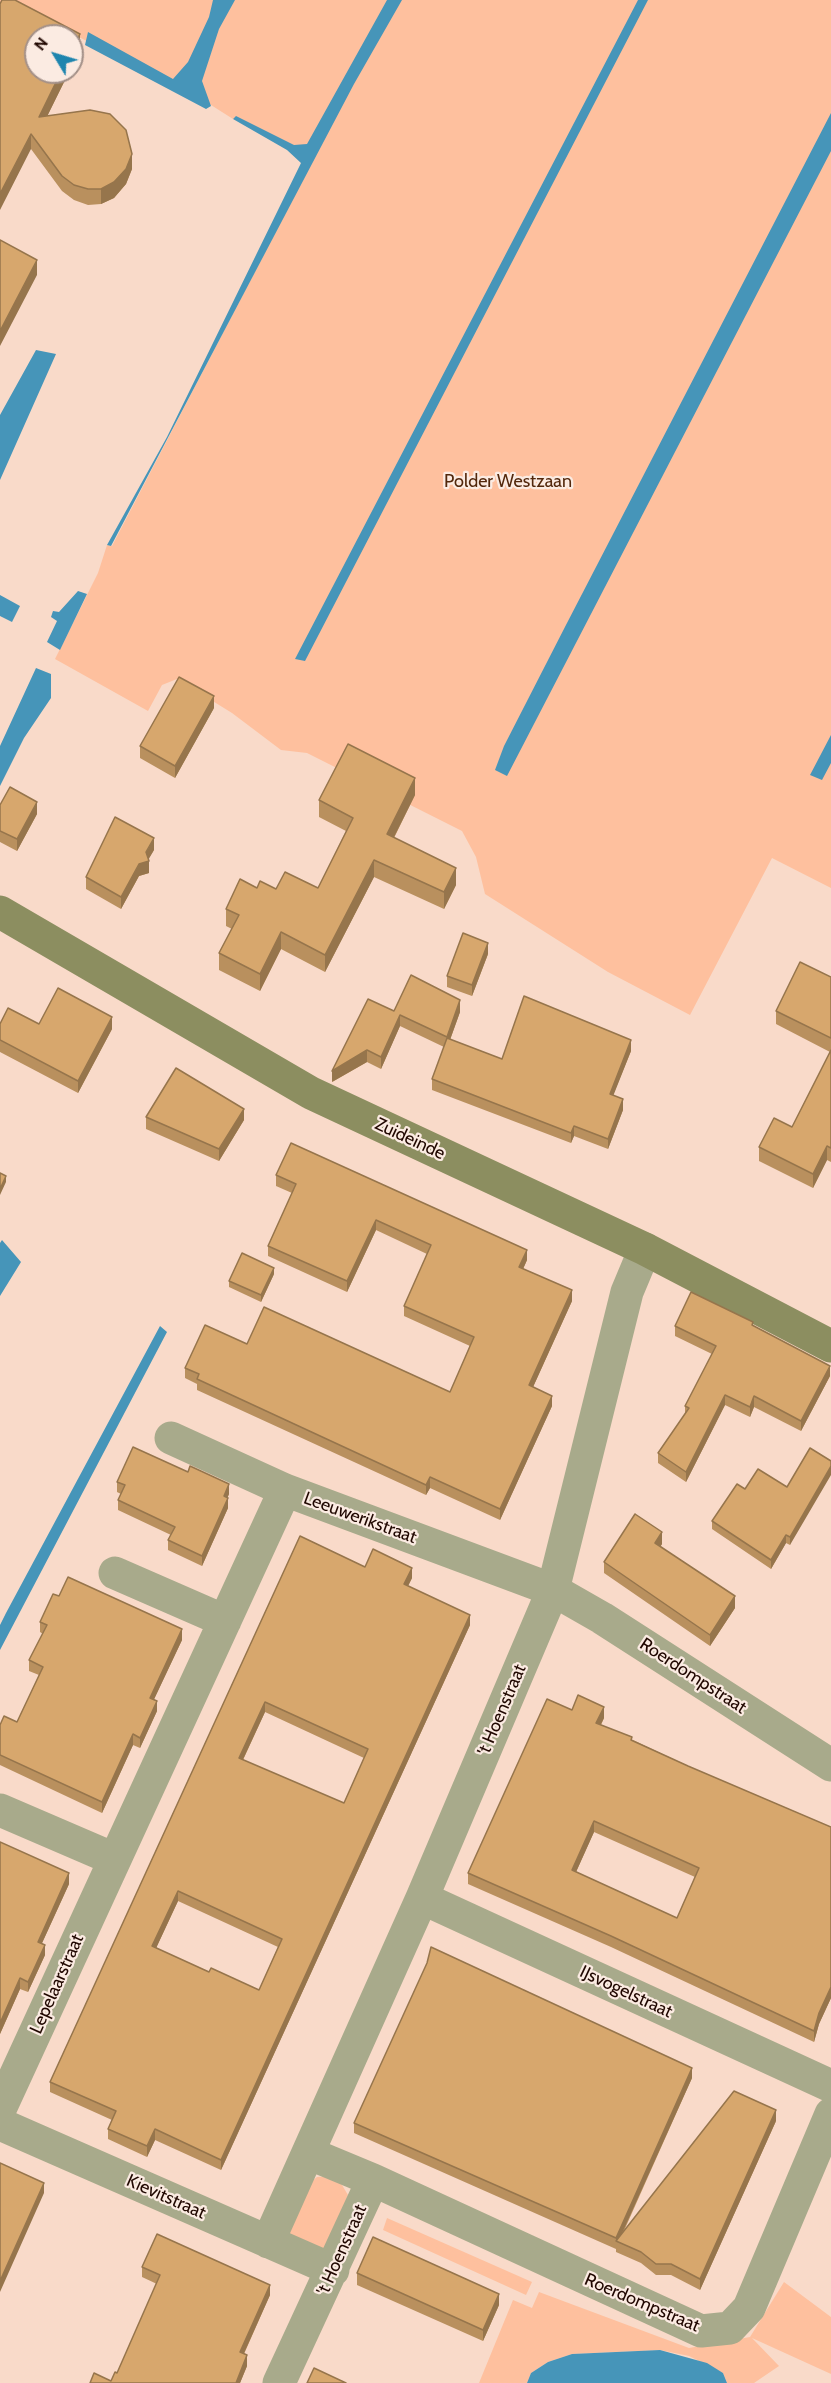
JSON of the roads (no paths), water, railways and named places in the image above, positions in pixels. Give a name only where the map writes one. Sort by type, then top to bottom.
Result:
[{"type":"street","name":"Zuideinde","points":[[0,912],[311,1093],[645,1249],[831,1346]]},
{"type":"street","name":"'t Hoenstraat","points":[[268,2242],[422,1898],[553,1590],[627,1292],[645,1249]]},
{"type":"street","name":"Leeuwerikstraat","points":[[171,1438],[285,1490],[553,1590]]},
{"type":"street","name":"Lepelaarstraat","points":[[0,2109],[285,1490]]},
{"type":"street","points":[[115,1573],[225,1621]]},
{"type":"street","name":"Roerdompstraat","points":[[553,1590],[602,1618],[831,1765]]},
{"type":"street","points":[[0,1810],[114,1859]]},
{"type":"street","name":"IJsvogelstraat","points":[[422,1898],[831,2086]]},
{"type":"street","name":"Roerdompstraat","points":[[373,2180],[700,2331],[730,2328],[749,2308],[831,2114]]},
{"type":"street","name":"Kievitstraat","points":[[0,2124],[333,2270]]},
{"type":"street","points":[[308,2153],[373,2180]]},
{"type":"street","name":"'t Hoenstraat","points":[[279,2383],[373,2180]]},
{"type":"water","points":[[213,0],[235,0],[219,29],[202,81],[211,106],[206,109],[85,45],[88,32],[173,79],[188,62],[209,17]]},
{"type":"water","points":[[387,0],[402,0],[354,84],[111,546],[107,545],[167,437],[301,163],[287,150],[233,119],[236,116],[294,145],[307,144]]},
{"type":"water","points":[[638,0],[648,0],[305,661],[295,659]]},
{"type":"water","points":[[831,113],[831,151],[507,776],[495,770],[504,746]]},
{"type":"water","points":[[36,350],[56,354],[0,480],[0,415]]},
{"type":"water","points":[[78,591],[87,594],[60,650],[47,642],[57,621],[51,617],[53,611],[59,612]]},
{"type":"water","points":[[0,595],[20,606],[12,622],[0,616]]},
{"type":"water","points":[[36,668],[51,674],[51,698],[24,738],[0,786],[0,746]]},
{"type":"water","points":[[831,735],[831,763],[822,780],[810,775]]},
{"type":"water","points":[[2,1240],[21,1262],[0,1296],[0,1243]]},
{"type":"water","points":[[160,1326],[167,1332],[0,1650],[0,1625]]},
{"type":"water","points":[[660,2350],[707,2363],[723,2373],[727,2383],[527,2383],[531,2373],[548,2362],[572,2354]]},
{"type":"park label","name":"Polder Westzaan","points":[[508,482]]}]
